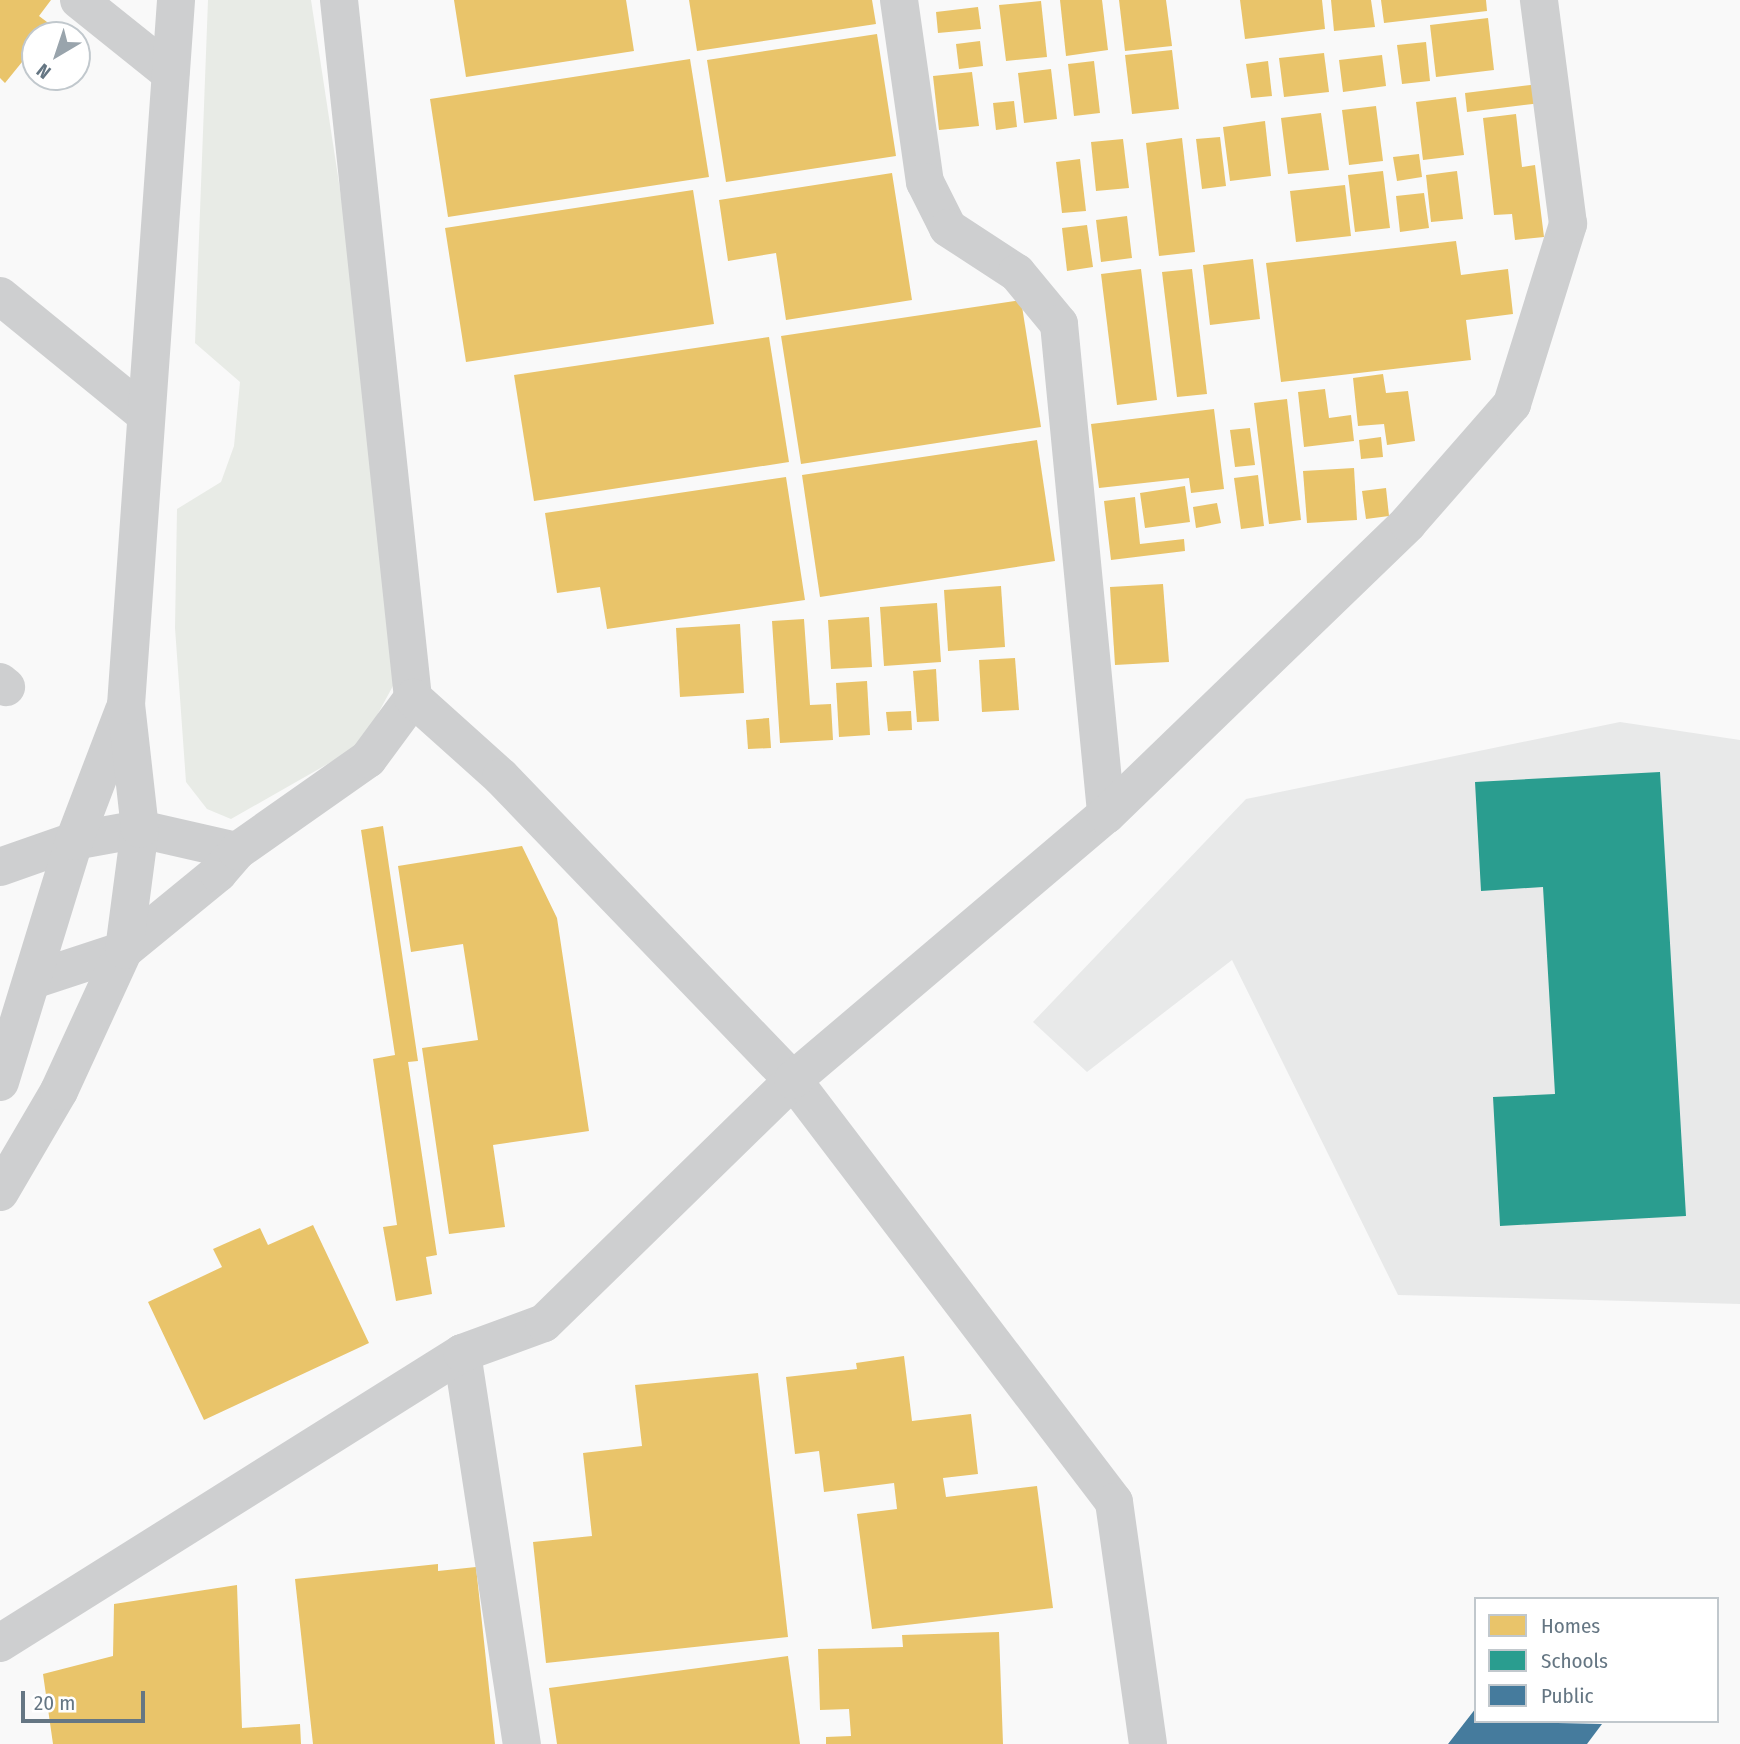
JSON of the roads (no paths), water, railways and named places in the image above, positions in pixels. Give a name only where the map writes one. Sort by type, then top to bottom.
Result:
[{"type":"street","points":[[79,0],[170,73]]},
{"type":"street","points":[[0,1192],[59,1091],[124,950],[140,829],[126,705],[176,0]]},
{"type":"street","points":[[339,0],[413,698],[502,777],[793,1080],[1114,1502],[1145,1704],[1148,1744]]},
{"type":"street","points":[[899,0],[925,183],[948,228],[1017,273],[1059,324],[1106,815]]},
{"type":"street","points":[[0,1643],[462,1353],[544,1323],[793,1080],[1106,815],[1408,523],[1511,404],[1569,224],[1539,0]]},
{"type":"street","points":[[0,296],[146,415]]},
{"type":"street","points":[[33,980],[124,950],[218,873],[237,851],[368,759],[413,698]]},
{"type":"street","points":[[0,1082],[74,841],[126,705]]},
{"type":"street","points":[[0,867],[74,841],[140,829],[237,851]]},
{"type":"street","points":[[462,1353],[522,1744]]},
{"type":"street","points":[[1145,1704],[1175,1744]]}]
